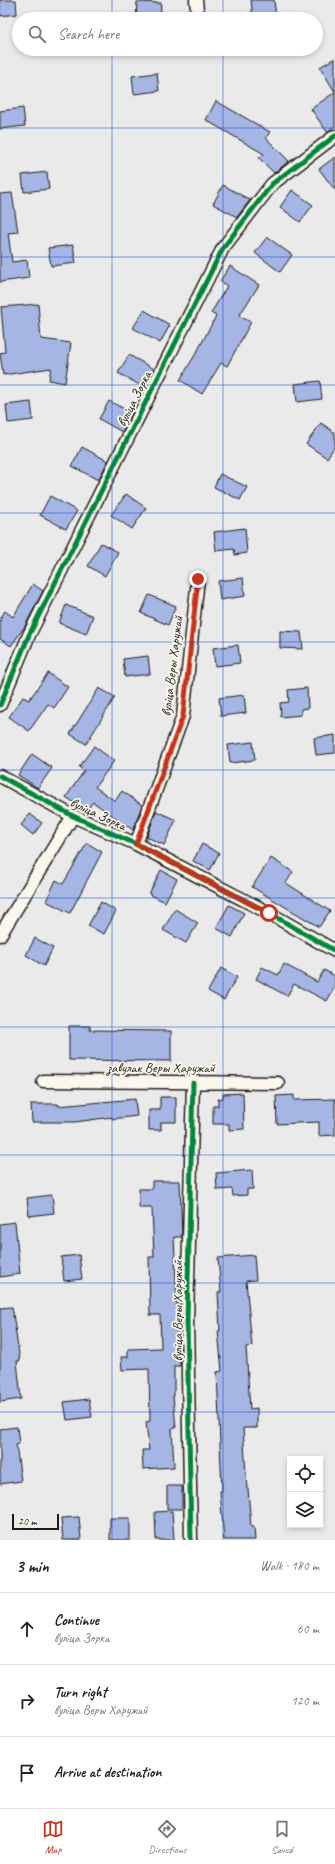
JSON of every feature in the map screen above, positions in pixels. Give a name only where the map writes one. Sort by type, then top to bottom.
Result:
[{"type":"street","points":[[196,0],[197,12]]},
{"type":"street","name":"вуліца Зорка","points":[[0,705],[29,635],[223,248],[272,184],[335,136]]},
{"type":"street","name":"вуліца Веры Харужай","points":[[136,844],[183,716],[198,579]]},
{"type":"street","name":"вуліца Зорка","points":[[0,776],[73,816],[136,844],[269,913],[335,951]]},
{"type":"street","name":"вуліца Зорка","points":[[0,935],[73,816]]},
{"type":"street","name":"завулак Веры Харужай","points":[[43,1081],[278,1083]]},
{"type":"street","name":"вуліца Веры Харужай","points":[[191,1540],[187,1320],[193,1083]]},
{"type":"building","points":[[0,0],[16,0],[17,12],[12,12],[12,15],[0,16]]},
{"type":"building","points":[[251,0],[274,0],[275,12],[252,12]]},
{"type":"building","points":[[137,2],[161,3],[160,12],[136,12]]},
{"type":"building","points":[[335,58],[335,92],[320,67]]},
{"type":"building","points":[[157,73],[159,91],[134,94],[132,76]]},
{"type":"building","points":[[335,92],[335,126],[327,132],[311,109]]},
{"type":"building","points":[[216,101],[270,132],[266,138],[289,161],[274,173],[259,158],[264,154],[206,120]]},
{"type":"building","points":[[23,108],[25,126],[0,129],[0,111]]},
{"type":"building","points":[[335,157],[335,190],[319,169]]},
{"type":"building","points":[[47,172],[49,189],[24,192],[22,175]]},
{"type":"building","points":[[223,185],[250,200],[237,217],[213,204]]},
{"type":"building","points":[[292,190],[313,205],[300,222],[280,207]]},
{"type":"building","points":[[12,193],[18,232],[8,233],[12,262],[27,260],[29,278],[0,282],[0,194]]},
{"type":"building","points":[[267,237],[292,255],[280,272],[255,253]]},
{"type":"building","points":[[73,245],[76,263],[51,266],[48,248]]},
{"type":"building","points":[[230,266],[259,285],[239,316],[251,322],[227,366],[221,363],[202,394],[180,380],[216,316],[211,313],[227,286],[220,281]]},
{"type":"building","points":[[38,304],[41,339],[71,343],[65,383],[49,380],[51,368],[3,375],[0,353],[5,352],[1,307]]},
{"type":"building","points":[[144,310],[170,325],[160,343],[133,328]]},
{"type":"building","points":[[129,355],[154,369],[145,388],[118,373]]},
{"type":"building","points":[[320,381],[322,399],[297,402],[295,384]]},
{"type":"building","points":[[109,401],[132,413],[122,432],[99,419]]},
{"type":"building","points":[[31,402],[33,420],[8,423],[6,405]]},
{"type":"building","points":[[321,423],[335,433],[335,446],[327,458],[306,444]]},
{"type":"building","points":[[82,447],[108,461],[98,480],[72,466]]},
{"type":"building","points":[[220,474],[247,487],[240,500],[214,487]]},
{"type":"building","points":[[126,494],[146,508],[132,529],[111,515]]},
{"type":"building","points":[[50,496],[77,511],[66,529],[40,515]]},
{"type":"building","points":[[245,528],[247,553],[235,555],[234,549],[216,551],[214,532]]},
{"type":"building","points":[[101,543],[118,552],[105,576],[88,566]]},
{"type":"building","points":[[243,578],[245,596],[220,600],[218,581]]},
{"type":"building","points":[[33,584],[43,591],[25,626],[11,646],[0,639],[0,619],[5,611],[13,617]]},
{"type":"building","points":[[149,595],[176,606],[168,625],[141,613]]},
{"type":"building","points":[[66,605],[93,616],[86,634],[59,623]]},
{"type":"building","points":[[280,631],[301,632],[303,649],[280,648]]},
{"type":"building","points":[[238,645],[240,663],[215,666],[213,648]]},
{"type":"building","points":[[148,656],[150,674],[125,677],[123,659]]},
{"type":"building","points":[[48,673],[68,687],[54,708],[48,704],[29,731],[9,717],[23,697],[29,700]]},
{"type":"building","points":[[99,688],[115,697],[86,744],[70,734]]},
{"type":"building","points":[[307,688],[308,708],[301,709],[301,715],[281,717],[280,703],[289,702],[288,690]]},
{"type":"building","points":[[244,695],[246,713],[221,716],[219,698]]},
{"type":"building","points":[[335,735],[335,753],[316,755],[314,738]]},
{"type":"building","points":[[253,742],[255,760],[230,763],[228,745]]},
{"type":"building","points":[[94,746],[114,761],[95,787],[115,801],[122,791],[142,805],[133,830],[93,802],[86,811],[66,797],[84,771],[79,767]]},
{"type":"building","points":[[32,754],[52,768],[38,788],[18,775]]},
{"type":"building","points":[[156,811],[176,820],[164,845],[147,837]]},
{"type":"building","points":[[30,814],[42,823],[33,835],[21,825]]},
{"type":"building","points":[[87,843],[102,852],[70,913],[46,901],[56,880],[63,884]]},
{"type":"building","points":[[202,844],[219,853],[210,870],[193,861]]},
{"type":"building","points":[[271,858],[293,872],[286,883],[330,911],[319,927],[252,887]]},
{"type":"building","points":[[161,870],[177,879],[165,902],[149,894]]},
{"type":"building","points":[[101,902],[116,911],[104,934],[88,926]]},
{"type":"building","points":[[229,905],[244,913],[232,937],[216,928]]},
{"type":"building","points":[[175,909],[198,923],[186,943],[163,930]]},
{"type":"building","points":[[35,938],[53,948],[44,966],[26,955]]},
{"type":"building","points":[[284,964],[317,982],[324,970],[335,976],[335,986],[327,1001],[294,984],[287,996],[256,979],[262,967],[278,975]]},
{"type":"building","points":[[221,968],[237,977],[224,1000],[208,991]]},
{"type":"building","points":[[69,1026],[90,1026],[90,1030],[171,1031],[171,1061],[69,1060]]},
{"type":"building","points":[[243,1093],[244,1129],[229,1130],[229,1124],[213,1124],[213,1106],[218,1106],[218,1099],[223,1098],[223,1094]]},
{"type":"building","points":[[294,1095],[294,1100],[335,1099],[335,1135],[319,1136],[319,1122],[277,1124],[276,1096]]},
{"type":"building","points":[[160,1097],[176,1097],[176,1122],[161,1122],[161,1130],[149,1130],[149,1110],[160,1110]]},
{"type":"building","points":[[135,1099],[137,1116],[112,1119],[112,1117],[75,1122],[32,1122],[31,1104],[58,1104],[58,1106]]},
{"type":"building","points":[[252,1170],[253,1189],[247,1189],[247,1195],[233,1196],[232,1189],[217,1190],[216,1173]]},
{"type":"building","points":[[152,1181],[180,1181],[182,1237],[174,1237],[180,1366],[174,1366],[173,1396],[176,1428],[172,1429],[174,1467],[143,1469],[142,1450],[149,1450],[146,1422],[150,1421],[149,1369],[122,1370],[121,1357],[128,1357],[128,1349],[161,1348],[160,1315],[150,1315],[149,1257],[154,1257],[152,1208],[139,1208],[139,1189],[152,1189]]},
{"type":"building","points":[[52,1195],[54,1213],[29,1216],[27,1198]]},
{"type":"building","points":[[15,1222],[20,1274],[0,1277],[0,1224]]},
{"type":"building","points":[[79,1255],[82,1279],[64,1281],[61,1257]]},
{"type":"building","points":[[254,1255],[256,1280],[246,1281],[252,1346],[246,1347],[250,1409],[257,1408],[257,1428],[243,1428],[251,1527],[254,1527],[255,1540],[224,1540],[220,1491],[222,1491],[217,1372],[222,1371],[218,1331],[220,1331],[218,1292],[221,1292],[218,1258]]},
{"type":"building","points":[[12,1307],[20,1361],[17,1361],[21,1399],[0,1402],[0,1308]]},
{"type":"building","points":[[89,1399],[92,1417],[67,1420],[64,1402]]},
{"type":"building","points":[[17,1427],[19,1444],[16,1445],[21,1481],[0,1484],[0,1429]]},
{"type":"building","points":[[167,1486],[182,1486],[182,1509],[167,1509]]},
{"type":"building","points":[[172,1511],[174,1540],[156,1540],[155,1512]]},
{"type":"building","points":[[79,1517],[81,1540],[63,1540],[61,1518]]},
{"type":"building","points":[[110,1518],[130,1518],[130,1540],[110,1540]]},
{"type":"cycle path","points":[[0,705],[29,635],[223,248],[272,184],[335,136]]},
{"type":"cycle path","points":[[0,776],[73,816],[136,844],[269,913],[335,951]]},
{"type":"cycle path","points":[[191,1540],[187,1320],[193,1083]]},
{"type":"route","points":[[198,579],[183,716],[136,844],[269,913]]}]
